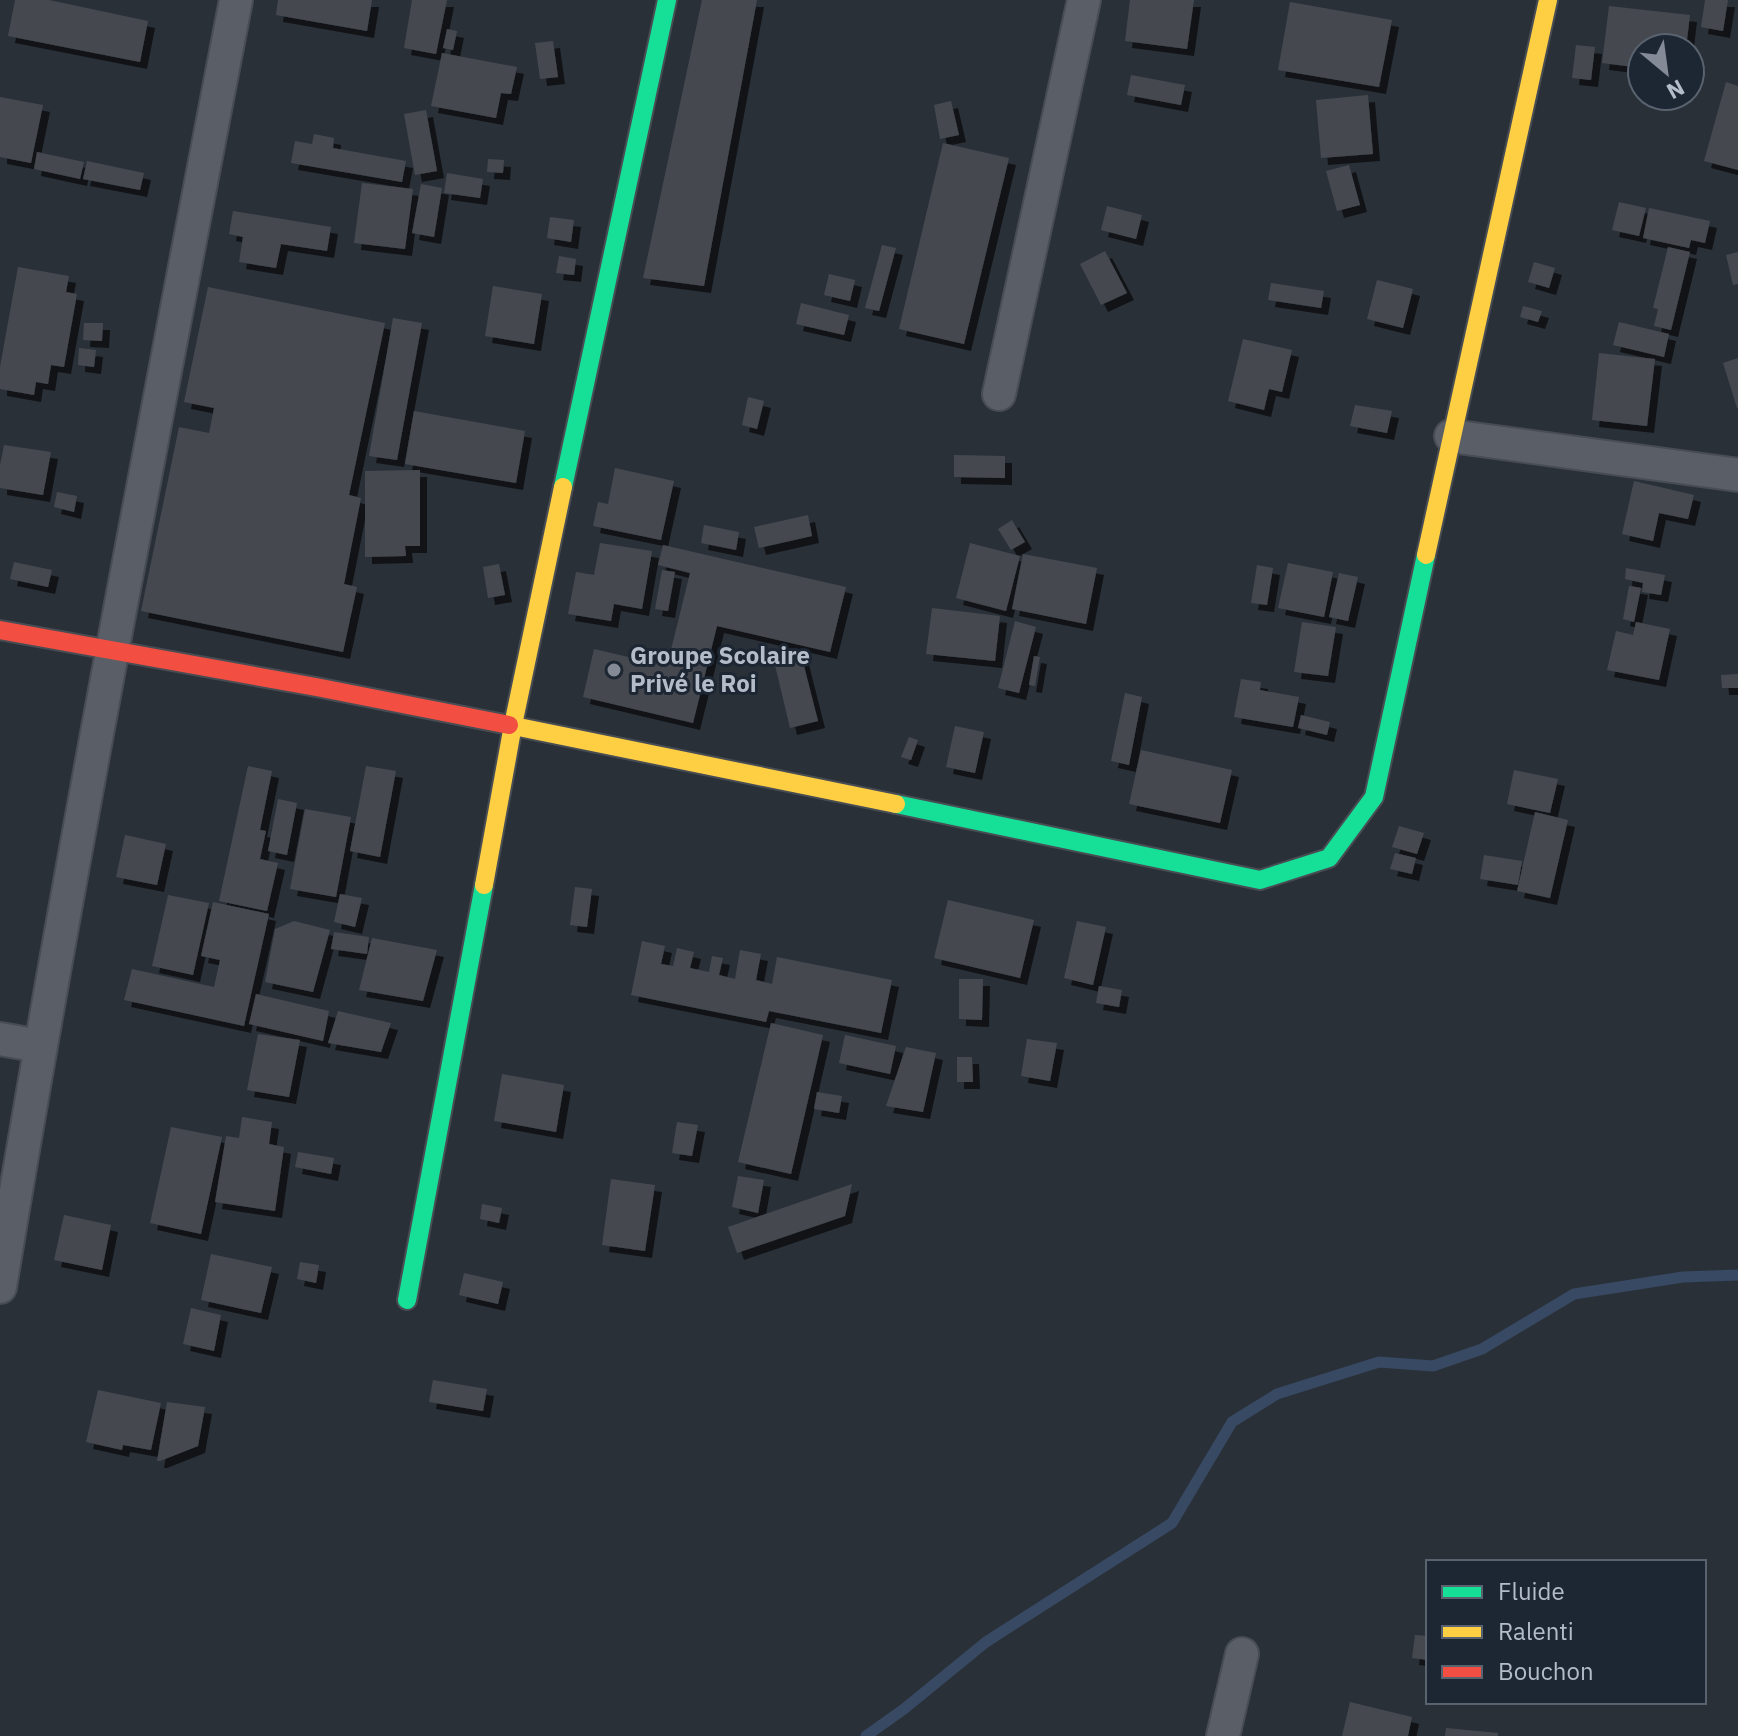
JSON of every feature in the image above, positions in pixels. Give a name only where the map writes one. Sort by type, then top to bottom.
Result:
[{"type":"street","points":[[0,1287],[112,649],[236,0]]},
{"type":"street","points":[[407,1300],[513,725],[667,0]]},
{"type":"street","points":[[999,394],[1084,0]]},
{"type":"street","points":[[0,630],[513,725],[1260,880],[1329,858],[1374,797],[1548,0]]},
{"type":"street","points":[[1451,436],[1738,475]]},
{"type":"street","points":[[0,1039],[40,1046]]},
{"type":"street","points":[[1223,1736],[1242,1654]]},
{"type":"building","points":[[15,0],[49,0],[148,21],[140,62],[8,36]]},
{"type":"building","points":[[278,0],[372,0],[367,31],[276,15]]},
{"type":"building","points":[[412,0],[447,0],[436,54],[404,48]]},
{"type":"building","points":[[702,0],[757,0],[704,286],[643,278]]},
{"type":"building","points":[[1130,0],[1194,0],[1187,49],[1125,41]]},
{"type":"building","points":[[1705,0],[1728,0],[1723,31],[1701,27]]},
{"type":"building","points":[[1290,2],[1392,20],[1379,87],[1278,70]]},
{"type":"building","points":[[1609,6],[1690,15],[1688,32],[1626,32],[1626,66],[1602,63]]},
{"type":"building","points":[[447,29],[457,31],[453,50],[443,48]]},
{"type":"building","points":[[553,41],[558,77],[540,79],[535,43]]},
{"type":"building","points":[[1576,45],[1595,47],[1591,80],[1572,78]]},
{"type":"building","points":[[442,53],[517,67],[511,94],[501,93],[496,118],[431,106]]},
{"type":"building","points":[[1131,75],[1185,85],[1181,105],[1127,95]]},
{"type":"building","points":[[1726,82],[1738,86],[1738,170],[1704,161]]},
{"type":"building","points":[[1368,95],[1373,154],[1321,158],[1316,100]]},
{"type":"building","points":[[0,97],[43,105],[31,163],[0,157]]},
{"type":"building","points":[[951,101],[959,135],[940,139],[934,105]]},
{"type":"building","points":[[426,110],[437,171],[415,175],[404,114]]},
{"type":"building","points":[[314,134],[334,138],[333,148],[406,161],[402,182],[291,163],[295,141],[312,144]]},
{"type":"building","points":[[943,143],[1009,158],[964,344],[899,329]]},
{"type":"building","points":[[37,152],[84,162],[80,179],[34,169]]},
{"type":"building","points":[[488,159],[504,160],[503,173],[487,172]]},
{"type":"building","points":[[87,161],[144,173],[140,190],[83,179]]},
{"type":"building","points":[[1349,165],[1360,205],[1337,211],[1326,171]]},
{"type":"building","points":[[447,173],[483,179],[480,198],[444,193]]},
{"type":"building","points":[[362,183],[413,189],[405,249],[354,243]]},
{"type":"building","points":[[421,184],[442,188],[434,237],[412,233]]},
{"type":"building","points":[[1619,202],[1646,208],[1639,236],[1612,230]]},
{"type":"building","points":[[1107,206],[1142,215],[1136,239],[1101,230]]},
{"type":"building","points":[[1649,208],[1710,221],[1705,243],[1691,240],[1689,248],[1643,238]]},
{"type":"building","points":[[233,211],[331,227],[327,251],[281,244],[276,268],[239,262],[243,237],[229,234]]},
{"type":"building","points":[[550,217],[574,220],[571,242],[547,238]]},
{"type":"building","points":[[882,245],[896,248],[879,311],[865,308]]},
{"type":"building","points":[[1668,247],[1690,252],[1671,330],[1654,326],[1658,309],[1653,308]]},
{"type":"building","points":[[1105,251],[1127,293],[1101,305],[1080,264]]},
{"type":"building","points":[[1738,252],[1738,284],[1733,285],[1726,255]]},
{"type":"building","points":[[559,256],[576,259],[574,275],[556,273]]},
{"type":"building","points":[[1534,262],[1555,268],[1549,288],[1528,282]]},
{"type":"building","points":[[18,267],[69,276],[66,292],[77,294],[64,367],[51,365],[48,384],[36,382],[34,395],[0,389],[0,367]]},
{"type":"building","points":[[829,274],[855,280],[850,301],[824,295]]},
{"type":"building","points":[[1377,280],[1413,289],[1403,328],[1367,319]]},
{"type":"building","points":[[1271,283],[1324,291],[1321,308],[1268,300]]},
{"type":"building","points":[[493,286],[542,294],[534,344],[485,336]]},
{"type":"building","points":[[208,287],[385,323],[349,495],[361,498],[344,584],[357,587],[343,652],[141,611],[179,427],[209,433],[214,408],[184,402]]},
{"type":"building","points":[[801,303],[849,315],[844,335],[796,324]]},
{"type":"building","points":[[1523,306],[1542,311],[1538,322],[1520,317]]},
{"type":"building","points":[[393,318],[422,323],[397,460],[369,456]]},
{"type":"building","points":[[1619,322],[1669,334],[1664,357],[1613,345]]},
{"type":"building","points":[[84,323],[103,323],[102,341],[83,340]]},
{"type":"building","points":[[1243,339],[1292,350],[1282,392],[1269,389],[1264,410],[1228,401]]},
{"type":"building","points":[[79,348],[96,350],[94,367],[78,365]]},
{"type":"building","points":[[1599,353],[1655,359],[1647,426],[1592,420]]},
{"type":"building","points":[[1738,358],[1738,408],[1737,408],[1723,363]]},
{"type":"building","points":[[748,397],[764,401],[757,429],[742,425]]},
{"type":"building","points":[[1355,405],[1392,411],[1387,433],[1350,426]]},
{"type":"building","points":[[414,411],[525,431],[516,483],[405,464]]},
{"type":"building","points":[[4,445],[51,452],[43,495],[0,488]]},
{"type":"building","points":[[954,455],[1005,456],[1005,478],[954,477]]},
{"type":"building","points":[[615,468],[674,481],[661,540],[593,526],[598,502],[608,504]]},
{"type":"building","points":[[420,470],[420,546],[405,546],[406,556],[365,557],[365,471]]},
{"type":"building","points":[[1634,481],[1694,495],[1688,519],[1659,513],[1653,541],[1622,534]]},
{"type":"building","points":[[57,492],[77,496],[74,512],[54,507]]},
{"type":"building","points":[[808,515],[812,536],[759,548],[754,527]]},
{"type":"building","points":[[1012,520],[1025,542],[1011,550],[998,529]]},
{"type":"building","points":[[704,525],[739,532],[736,550],[701,543]]},
{"type":"building","points":[[600,543],[652,551],[642,609],[614,604],[611,621],[568,614],[576,572],[594,575]]},
{"type":"building","points":[[970,543],[1020,556],[1006,611],[956,598]]},
{"type":"building","points":[[663,545],[846,587],[830,652],[717,626],[693,723],[583,697],[594,649],[667,666],[690,573],[658,565]]},
{"type":"building","points":[[1023,554],[1097,568],[1086,624],[1012,609]]},
{"type":"building","points":[[14,562],[52,570],[48,587],[10,579]]},
{"type":"building","points":[[1288,563],[1333,572],[1324,617],[1278,608]]},
{"type":"building","points":[[499,564],[505,595],[488,598],[483,567]]},
{"type":"building","points":[[1257,565],[1273,568],[1267,605],[1251,603]]},
{"type":"building","points":[[1626,568],[1665,575],[1661,595],[1642,592],[1643,583],[1625,579]]},
{"type":"building","points":[[662,570],[675,572],[668,611],[655,609]]},
{"type":"building","points":[[1339,573],[1358,577],[1348,621],[1329,617]]},
{"type":"building","points":[[1629,586],[1641,588],[1634,622],[1623,619]]},
{"type":"building","points":[[932,608],[1000,616],[995,661],[926,654]]},
{"type":"building","points":[[1015,621],[1036,627],[1019,693],[998,688]]},
{"type":"building","points":[[1302,622],[1336,627],[1328,676],[1294,672]]},
{"type":"building","points":[[1636,622],[1670,629],[1659,680],[1607,670],[1616,631],[1633,635]]},
{"type":"building","points":[[1034,656],[1040,657],[1035,686],[1029,685]]},
{"type":"building","points":[[802,658],[818,721],[790,728],[775,665]]},
{"type":"building","points":[[1738,674],[1738,688],[1722,688],[1721,675]]},
{"type":"building","points":[[1241,679],[1261,682],[1260,690],[1299,697],[1293,727],[1234,717]]},
{"type":"building","points":[[1125,693],[1142,697],[1129,765],[1111,761]]},
{"type":"building","points":[[1301,715],[1330,722],[1327,735],[1298,728]]},
{"type":"building","points":[[955,726],[984,732],[975,773],[946,767]]},
{"type":"building","points":[[909,737],[918,740],[911,760],[901,757]]},
{"type":"building","points":[[1141,750],[1232,770],[1220,823],[1129,804]]},
{"type":"building","points":[[248,766],[272,771],[260,830],[266,831],[260,859],[278,863],[267,911],[219,901]]},
{"type":"building","points":[[366,766],[396,771],[380,857],[350,851]]},
{"type":"building","points":[[1514,770],[1558,779],[1550,813],[1507,804]]},
{"type":"building","points":[[278,799],[297,803],[287,855],[268,851]]},
{"type":"building","points":[[305,809],[351,817],[336,897],[290,889]]},
{"type":"building","points":[[1535,812],[1568,820],[1550,898],[1517,891]]},
{"type":"building","points":[[1399,826],[1424,833],[1417,854],[1392,847]]},
{"type":"building","points":[[125,835],[166,844],[157,885],[116,877]]},
{"type":"building","points":[[1395,853],[1416,858],[1412,874],[1390,869]]},
{"type":"building","points":[[1484,855],[1522,861],[1518,885],[1480,879]]},
{"type":"building","points":[[575,887],[592,889],[587,927],[570,925]]},
{"type":"building","points":[[340,894],[362,898],[355,927],[334,922]]},
{"type":"building","points":[[168,895],[209,903],[193,975],[152,966]]},
{"type":"building","points":[[948,900],[1034,920],[1020,978],[934,958]]},
{"type":"building","points":[[213,902],[269,914],[244,1026],[124,1000],[132,969],[214,987],[220,960],[201,956]]},
{"type":"building","points":[[294,921],[330,930],[313,992],[265,982],[275,929]]},
{"type":"building","points":[[1077,921],[1106,927],[1093,985],[1064,978]]},
{"type":"building","points":[[334,932],[369,937],[367,954],[331,949]]},
{"type":"building","points":[[372,938],[437,950],[423,1001],[359,990]]},
{"type":"building","points":[[642,941],[665,946],[661,964],[673,966],[677,948],[694,952],[690,968],[709,972],[712,956],[723,958],[719,975],[735,979],[740,950],[761,954],[756,980],[772,984],[777,957],[892,980],[881,1033],[769,1011],[766,1022],[631,995]]},
{"type":"building","points":[[959,979],[983,979],[982,1020],[959,1019]]},
{"type":"building","points":[[1099,986],[1122,990],[1119,1007],[1096,1003]]},
{"type":"building","points":[[256,994],[329,1011],[323,1041],[249,1024]]},
{"type":"building","points":[[338,1011],[391,1023],[381,1052],[328,1043]]},
{"type":"building","points":[[771,1023],[823,1035],[791,1174],[738,1162]]},
{"type":"building","points":[[258,1034],[300,1040],[289,1097],[247,1090]]},
{"type":"building","points":[[845,1035],[896,1046],[890,1074],[839,1063]]},
{"type":"building","points":[[1027,1039],[1057,1043],[1050,1081],[1021,1076]]},
{"type":"building","points":[[906,1047],[936,1053],[923,1112],[886,1106]]},
{"type":"building","points":[[957,1057],[972,1057],[973,1082],[957,1082]]},
{"type":"building","points":[[502,1074],[564,1085],[556,1132],[494,1121]]},
{"type":"building","points":[[817,1092],[842,1096],[839,1113],[814,1109]]},
{"type":"building","points":[[242,1117],[272,1122],[269,1144],[284,1147],[275,1211],[215,1202],[226,1136],[239,1138]]},
{"type":"building","points":[[677,1122],[698,1125],[692,1156],[672,1153]]},
{"type":"building","points":[[171,1127],[222,1137],[201,1234],[150,1223]]},
{"type":"building","points":[[298,1152],[334,1158],[331,1174],[295,1167]]},
{"type":"building","points":[[738,1176],[764,1180],[758,1213],[732,1207]]},
{"type":"building","points":[[611,1179],[655,1185],[645,1251],[602,1245]]},
{"type":"building","points":[[852,1184],[845,1216],[737,1253],[728,1227]]},
{"type":"building","points":[[482,1204],[502,1208],[499,1223],[480,1219]]},
{"type":"building","points":[[64,1215],[111,1225],[102,1270],[54,1260]]},
{"type":"building","points":[[211,1254],[272,1267],[261,1313],[201,1300]]},
{"type":"building","points":[[300,1262],[319,1265],[316,1283],[297,1279]]},
{"type":"building","points":[[464,1273],[503,1282],[498,1304],[459,1295]]},
{"type":"building","points":[[191,1308],[221,1315],[214,1351],[183,1344]]},
{"type":"building","points":[[433,1380],[487,1389],[483,1411],[429,1402]]},
{"type":"building","points":[[98,1390],[161,1403],[151,1450],[123,1445],[122,1450],[86,1442]]},
{"type":"building","points":[[167,1402],[205,1407],[198,1446],[157,1461]]},
{"type":"building","points":[[1415,1635],[1426,1636],[1426,1660],[1412,1658]]},
{"type":"building","points":[[1350,1702],[1412,1717],[1408,1736],[1342,1736]]},
{"type":"building","points":[[1446,1728],[1498,1733],[1498,1736],[1445,1736]]},
{"type":"waterway","points":[[866,1736],[986,1642],[1172,1523],[1232,1422],[1277,1394],[1379,1362],[1433,1366],[1482,1349],[1574,1294],[1683,1277],[1738,1275]]},
{"type":"traffic: fast","points":[[563,487],[667,0]]},
{"type":"traffic: fast","points":[[896,804],[1260,880],[1329,858],[1374,797],[1426,555]]},
{"type":"traffic: fast","points":[[407,1300],[484,885]]},
{"type":"traffic: slow","points":[[1426,555],[1548,0]]},
{"type":"traffic: slow","points":[[484,885],[513,725],[563,487]]},
{"type":"traffic: slow","points":[[509,725],[896,804]]},
{"type":"traffic: jam","points":[[0,630],[509,725]]},
{"type":"place","name":"Groupe Scolaire Privé le Roi","points":[[614,670]]}]
